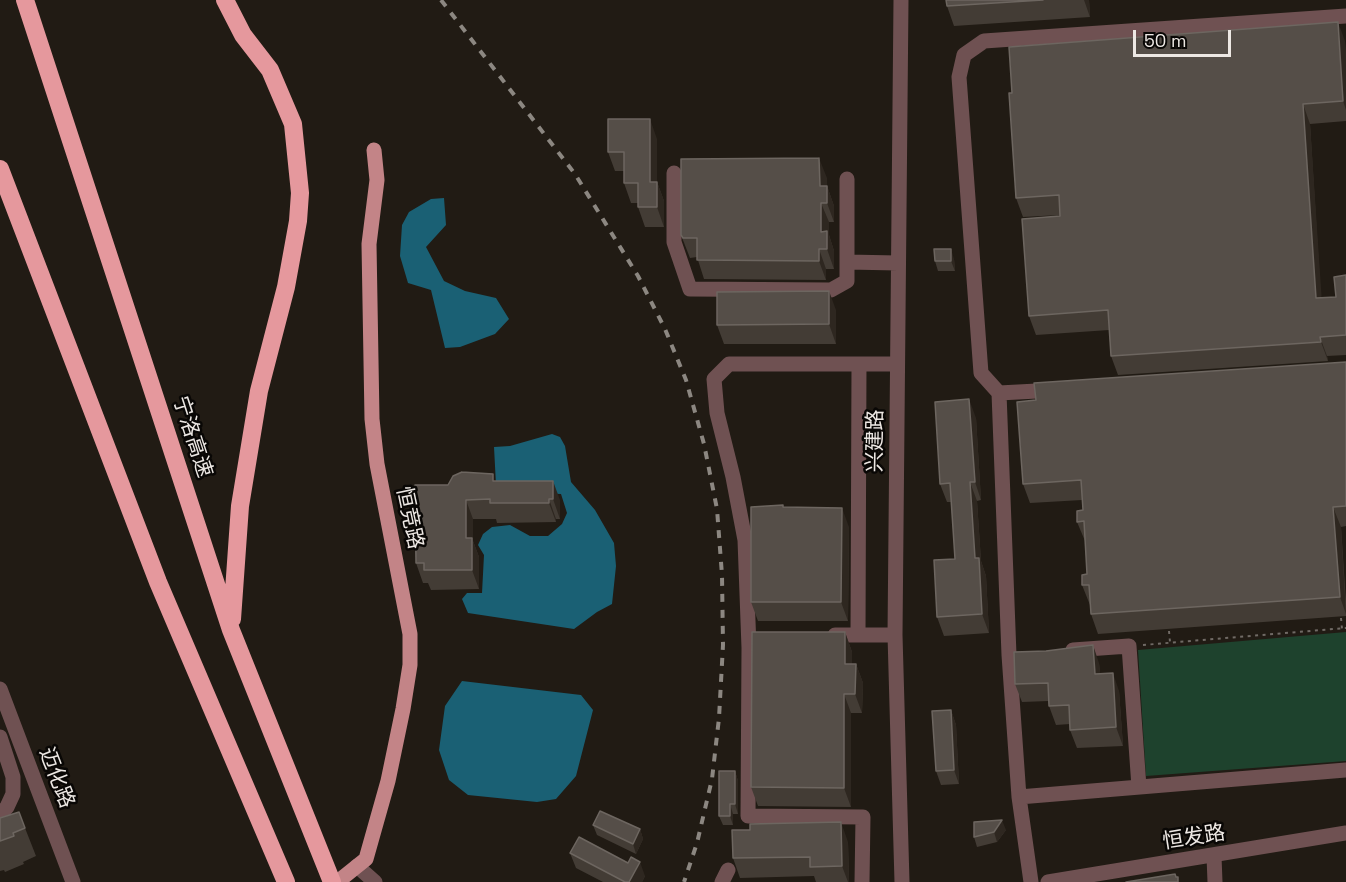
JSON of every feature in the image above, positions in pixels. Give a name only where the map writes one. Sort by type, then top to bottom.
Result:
[{"type":"highway","name":"宁洛高速","points":[[25,0],[231,630],[337,880]]},
{"type":"highway","points":[[225,0],[243,35],[270,70],[293,124],[300,193],[298,221],[288,276],[260,391],[240,506],[231,630]]},
{"type":"highway","points":[[0,169],[158,582],[286,882]]},
{"type":"main road","name":"恒竞路","points":[[337,880],[366,859],[388,781],[410,666],[410,634],[377,464],[372,419],[369,244],[377,180],[374,150]]},
{"type":"street","name":"兴建路","points":[[901,0],[895,635],[902,882]]},
{"type":"street","points":[[1031,882],[1019,797],[1014,655],[999,393],[981,374],[959,77],[964,55],[984,41],[1346,16]]},
{"type":"street","points":[[675,173],[675,242],[690,289],[831,290],[847,281],[847,179]]},
{"type":"street","points":[[847,262],[898,263]]},
{"type":"street","points":[[862,882],[863,817],[748,816],[749,648],[745,511],[733,477],[717,413],[714,379],[729,364],[897,364]]},
{"type":"street","points":[[858,635],[853,512],[860,364]]},
{"type":"street","points":[[999,393],[1071,388]]},
{"type":"street","points":[[836,635],[895,635]]},
{"type":"street","points":[[1053,652],[1129,646],[1139,787]]},
{"type":"street","name":"迈化路","points":[[0,689],[73,882]]},
{"type":"street","points":[[0,737],[13,777],[13,794],[0,815]]},
{"type":"street","points":[[1019,797],[1346,770]]},
{"type":"street","name":"恒发路","points":[[1048,882],[1346,833]]},
{"type":"street","points":[[1214,856],[1215,882]]},
{"type":"street","points":[[357,866],[375,882]]},
{"type":"path","points":[[1129,646],[1344,628],[1341,618]]},
{"type":"path","points":[[1169,631],[1170,642]]},
{"type":"green space","points":[[1346,632],[1346,761],[1146,776],[1138,650]]},
{"type":"water","points":[[444,198],[446,225],[426,247],[444,281],[465,291],[496,298],[509,319],[495,334],[460,347],[445,348],[431,290],[408,283],[400,256],[402,225],[409,212],[431,199]]},
{"type":"water","points":[[552,434],[560,437],[565,446],[571,482],[595,510],[614,543],[616,566],[612,604],[574,629],[468,613],[462,599],[467,593],[482,593],[484,555],[478,545],[483,534],[492,527],[510,525],[530,536],[548,536],[562,524],[567,513],[561,494],[500,492],[496,485],[494,447],[510,446]]},
{"type":"water","points":[[462,681],[581,695],[593,710],[576,776],[556,799],[537,802],[468,795],[449,780],[439,750],[445,706]]},
{"type":"building","points":[[946,0],[1043,0],[947,6]]},
{"type":"building","points":[[1338,22],[1343,101],[1303,104],[1316,298],[1336,297],[1334,277],[1346,275],[1346,335],[1320,337],[1321,342],[1111,356],[1108,310],[1029,316],[1022,219],[1060,216],[1059,195],[1016,198],[1009,93],[1012,93],[1009,47]]},
{"type":"building","points":[[608,119],[650,119],[650,182],[657,182],[657,207],[638,207],[638,183],[624,183],[624,152],[608,152]]},
{"type":"building","points":[[819,158],[820,186],[827,186],[827,203],[821,203],[821,232],[827,231],[827,249],[819,249],[819,261],[697,260],[697,238],[683,238],[681,235],[681,159]]},
{"type":"building","points":[[934,249],[951,249],[951,261],[935,261]]},
{"type":"building","points":[[829,291],[829,324],[717,325],[717,292]]},
{"type":"building","points":[[1346,362],[1346,506],[1333,507],[1340,597],[1091,614],[1089,585],[1082,585],[1082,575],[1087,574],[1084,521],[1077,522],[1077,511],[1083,510],[1081,480],[1023,484],[1017,402],[1036,400],[1034,383]]},
{"type":"building","points":[[969,399],[975,482],[970,482],[975,558],[979,558],[982,614],[937,617],[934,560],[955,559],[950,483],[940,484],[935,402]]},
{"type":"building","points":[[462,472],[493,474],[493,481],[553,481],[553,499],[549,499],[549,503],[490,503],[490,499],[466,500],[466,538],[472,538],[472,570],[424,570],[424,563],[416,563],[415,485],[448,485],[453,476]]},
{"type":"building","points":[[783,505],[783,507],[842,508],[841,602],[751,602],[751,507]]},
{"type":"building","points":[[752,632],[845,632],[845,664],[856,664],[855,694],[844,694],[844,788],[751,787]]},
{"type":"building","points":[[1093,645],[1095,674],[1113,673],[1116,727],[1070,730],[1069,705],[1049,706],[1048,683],[1015,684],[1014,652],[1046,651]]},
{"type":"building","points":[[951,710],[954,770],[936,771],[932,711]]},
{"type":"building","points":[[719,771],[735,771],[735,804],[730,804],[730,816],[719,816]]},
{"type":"building","points":[[600,811],[640,829],[633,844],[593,825]]},
{"type":"building","points":[[19,812],[25,828],[13,833],[14,836],[0,841],[0,818]]},
{"type":"building","points":[[1002,820],[994,832],[974,837],[974,822]]},
{"type":"building","points":[[841,822],[842,866],[810,867],[810,857],[733,858],[732,830],[750,830],[750,824]]},
{"type":"building","points":[[579,837],[628,863],[631,857],[640,862],[629,882],[570,853]]},
{"type":"building","points":[[1175,874],[1178,882],[1126,882]]},
{"type":"railway","points":[[441,0],[575,174],[638,276],[665,329],[686,380],[704,444],[717,509],[722,575],[723,645],[719,718],[712,779],[697,843],[684,882]]}]
